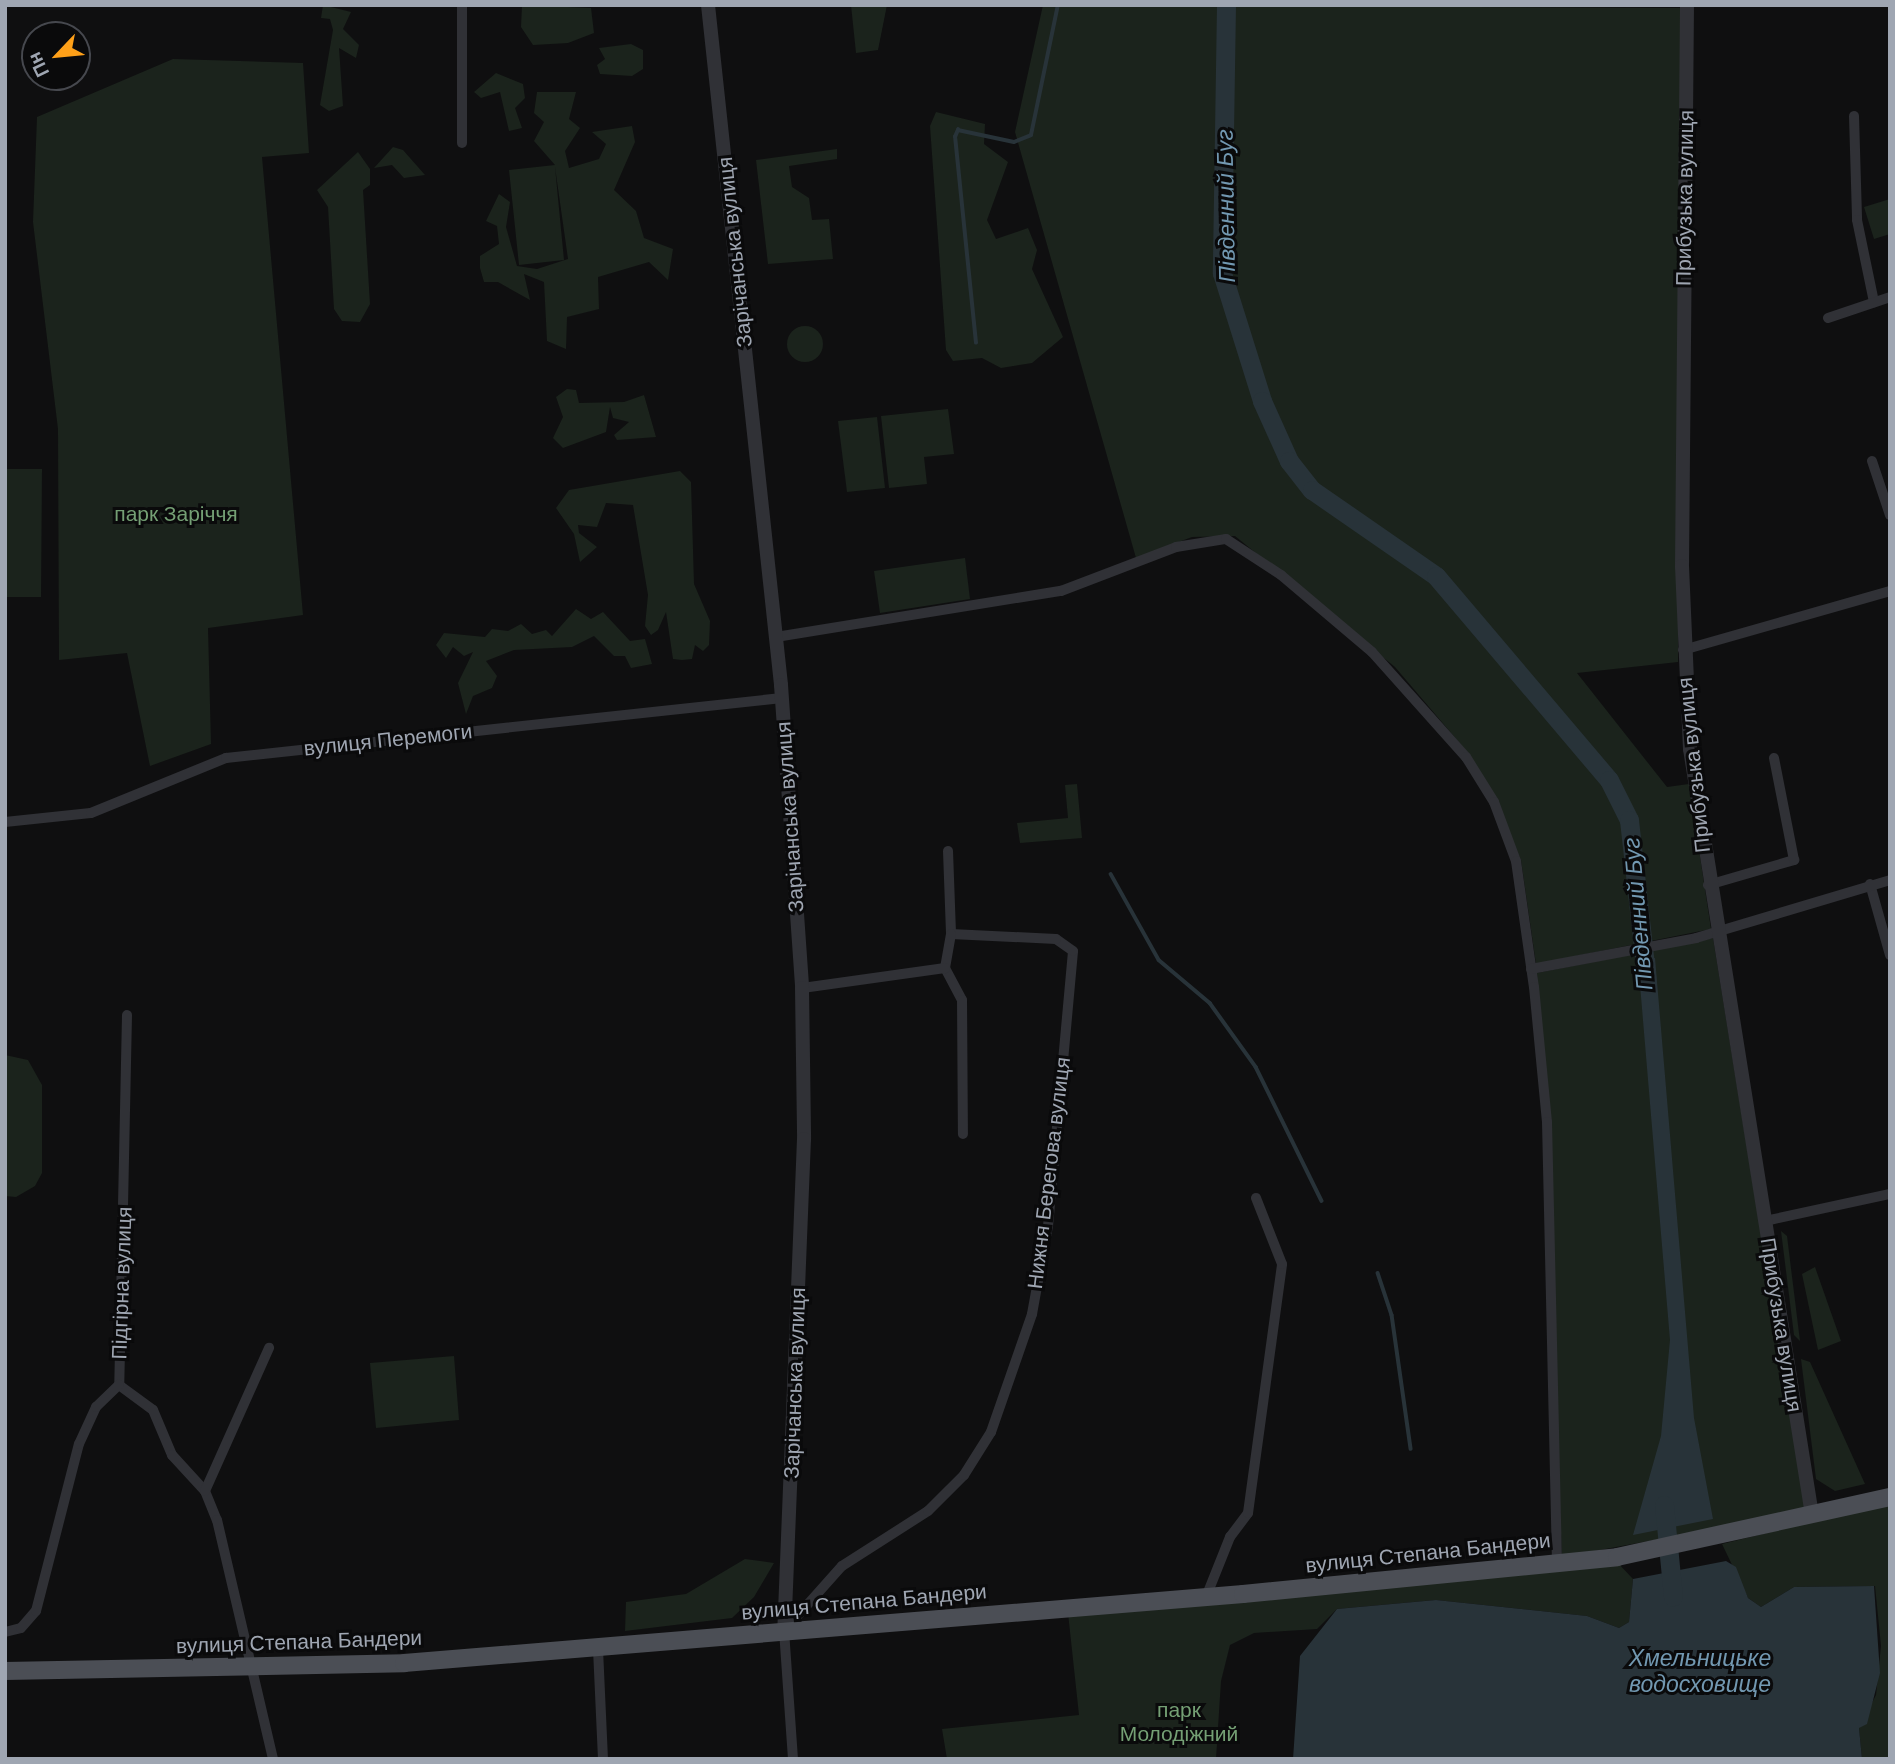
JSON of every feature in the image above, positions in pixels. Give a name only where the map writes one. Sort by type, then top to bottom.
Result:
[{"type":"main road","name":"вулиця Степана Бандери","points":[[5,1671],[249,1669],[598,1649],[1206,1597],[1617,1557],[1723,1537],[1890,1497]]},
{"type":"street","points":[[462,5],[462,143]]},
{"type":"street","name":"Зарічанська вулиця","points":[[708,5],[782,698],[802,988],[804,1139],[784,1631]]},
{"type":"street","name":"Прибузька вулиця","points":[[1687,5],[1683,650],[1708,885],[1812,1516]]},
{"type":"street","points":[[1854,116],[1857,220],[1874,302]]},
{"type":"street","points":[[1828,318],[1890,297]]},
{"type":"street","points":[[1872,461],[1890,515]]},
{"type":"street","points":[[776,637],[1061,591],[1193,541],[1233,540],[1391,670],[1466,757],[1494,802],[1516,861],[1531,969],[1546,1122],[1557,1563]]},
{"type":"street","points":[[1683,650],[1890,591]]},
{"type":"street","name":"вулиця Перемоги","points":[[5,822],[91,813],[226,758],[782,698]]},
{"type":"street","points":[[1708,885],[1794,860],[1774,758]]},
{"type":"street","points":[[948,851],[951,934],[945,968],[962,1000],[963,1135]]},
{"type":"street","points":[[1531,969],[1669,944],[1890,880]]},
{"type":"street","points":[[1870,884],[1890,955]]},
{"type":"street","name":"Нижня Берегова вулиця","points":[[784,1631],[842,1566],[928,1511],[964,1475],[991,1432],[1032,1314],[1048,1226],[1073,951],[1056,939],[951,934]]},
{"type":"street","points":[[802,988],[945,968]]},
{"type":"street","name":"Підгірна вулиця","points":[[127,1015],[119,1385],[153,1410],[172,1455],[205,1491],[218,1520],[249,1669],[273,1759]]},
{"type":"street","points":[[1765,1221],[1890,1194]]},
{"type":"street","points":[[1206,1597],[1230,1537],[1248,1513],[1282,1264],[1256,1198]]},
{"type":"street","points":[[205,1491],[270,1348]]},
{"type":"street","points":[[5,1632],[21,1628],[36,1611],[79,1444],[96,1407],[119,1385]]},
{"type":"street","points":[[784,1631],[793,1759]]},
{"type":"street","points":[[598,1649],[603,1759]]},
{"type":"green space","points":[[323,5],[351,12],[343,29],[359,45],[356,58],[339,48],[343,106],[329,111],[320,105],[333,30],[330,19],[321,18]]},
{"type":"green space","points":[[522,5],[591,8],[594,33],[568,43],[533,45],[521,27]]},
{"type":"green space","points":[[851,5],[887,5],[878,50],[856,53]]},
{"type":"green space","points":[[1043,5],[1682,8],[1678,662],[1577,673],[1667,787],[1689,784],[1711,929],[1536,964],[1521,860],[1469,754],[1395,667],[1235,536],[1192,537],[1136,558],[1015,132]]},
{"type":"green space","points":[[631,44],[643,50],[643,69],[632,76],[600,74],[597,65],[605,59],[599,48]]},
{"type":"green space","name":"парк Заріччя","points":[[173,59],[303,63],[309,153],[262,157],[303,615],[208,628],[211,744],[150,766],[127,653],[59,660],[58,429],[33,222],[37,117]]},
{"type":"green space","points":[[496,73],[523,84],[525,98],[515,108],[522,128],[509,131],[500,92],[481,98],[474,92]]},
{"type":"green space","points":[[537,92],[576,92],[569,119],[580,128],[565,151],[569,168],[599,159],[606,144],[592,132],[632,126],[635,142],[614,190],[636,211],[644,238],[673,249],[668,280],[649,262],[598,277],[599,309],[567,317],[566,349],[547,341],[544,282],[524,274],[530,300],[498,282],[484,282],[480,268],[480,256],[499,244],[497,226],[486,221],[499,194],[510,202],[506,227],[517,266],[537,269],[568,259],[555,167],[564,260],[519,265],[509,170],[555,165],[534,141],[544,122],[534,113]]},
{"type":"green space","points":[[936,112],[985,124],[984,144],[1008,162],[987,220],[996,239],[1028,228],[1037,250],[1032,269],[1063,337],[1032,363],[1001,368],[982,358],[953,361],[946,350],[930,126]]},
{"type":"green space","points":[[393,147],[403,150],[425,175],[404,178],[392,165],[374,168]]},
{"type":"green space","points":[[837,149],[837,159],[789,166],[792,187],[809,198],[812,220],[829,219],[833,259],[768,264],[756,160]]},
{"type":"green space","points":[[358,152],[370,169],[370,185],[363,190],[370,304],[360,322],[342,321],[334,309],[328,207],[317,190]]},
{"type":"green space","points":[[1890,199],[1890,234],[1874,239],[1864,207]]},
{"type":"green space","points":[[805,326],[818,331],[823,344],[818,357],[805,362],[792,357],[787,344],[792,331]]},
{"type":"green space","points":[[567,389],[576,390],[579,403],[624,402],[644,395],[656,437],[617,440],[614,435],[629,422],[613,418],[610,407],[606,432],[563,448],[553,438],[563,417],[556,397]]},
{"type":"green space","points":[[948,409],[954,454],[924,457],[927,484],[889,488],[881,416]]},
{"type":"green space","points":[[877,417],[885,488],[847,492],[838,421]]},
{"type":"green space","points":[[5,469],[42,469],[41,597],[5,597]]},
{"type":"green space","points":[[680,471],[691,482],[694,584],[710,621],[709,645],[703,651],[695,645],[692,659],[682,660],[673,659],[666,612],[658,630],[651,635],[645,626],[648,595],[633,505],[606,503],[597,527],[578,525],[579,533],[597,547],[580,562],[574,534],[556,508],[569,490]]},
{"type":"green space","points":[[965,558],[970,599],[880,613],[874,571]]},
{"type":"green space","points":[[576,609],[591,619],[603,612],[630,641],[645,639],[652,664],[631,668],[625,656],[614,656],[594,636],[572,647],[514,650],[486,661],[497,676],[492,688],[473,696],[466,714],[458,683],[473,652],[464,656],[453,647],[446,658],[436,645],[444,633],[485,637],[492,629],[508,631],[521,624],[532,634],[546,630],[552,636]]},
{"type":"green space","points":[[1077,784],[1082,838],[1020,843],[1017,823],[1068,818],[1065,785]]},
{"type":"green space","points":[[1713,938],[1806,1512],[1562,1557],[1537,973]]},
{"type":"green space","points":[[5,1055],[28,1060],[42,1085],[42,1173],[35,1186],[16,1197],[5,1196]]},
{"type":"green space","points":[[1781,1231],[1787,1236],[1800,1341],[1794,1335]]},
{"type":"green space","points":[[1815,1267],[1841,1341],[1818,1350],[1802,1274]]},
{"type":"green space","points":[[454,1356],[459,1420],[376,1428],[370,1363]]},
{"type":"green space","points":[[1801,1359],[1810,1362],[1865,1484],[1835,1491],[1816,1479]]},
{"type":"green space","points":[[1890,1503],[1890,1759],[1862,1759],[1859,1728],[1876,1695],[1881,1646],[1875,1586],[1794,1587],[1761,1607],[1748,1598],[1722,1544]]},
{"type":"green space","points":[[745,1559],[774,1563],[754,1597],[732,1618],[625,1631],[626,1602],[686,1594]]},
{"type":"green space","name":"парк Молодіжний","points":[[1617,1562],[1633,1579],[1629,1622],[1619,1628],[1587,1616],[1436,1600],[1337,1609],[1317,1629],[1254,1633],[1230,1645],[1221,1681],[1216,1759],[947,1759],[942,1729],[1079,1715],[1068,1613]]},
{"type":"water","points":[[1655,958],[1694,1418],[1713,1519],[1633,1535],[1661,1436],[1670,1340],[1638,961]]},
{"type":"water","name":"Хмельницьке водосховище","points":[[1726,1561],[1736,1567],[1748,1598],[1761,1607],[1794,1587],[1874,1586],[1880,1673],[1867,1724],[1859,1728],[1862,1759],[1293,1759],[1300,1656],[1337,1609],[1436,1600],[1587,1616],[1619,1628],[1629,1622],[1633,1579]]},
{"type":"waterway","points":[[976,343],[955,137],[958,130],[1014,142],[1031,135],[1058,5]]},
{"type":"waterway","name":"Південний Буг","points":[[1226,5],[1222,273],[1262,401],[1289,461],[1312,490],[1436,576],[1609,780],[1629,820],[1647,984]]},
{"type":"waterway","points":[[1111,874],[1159,960],[1210,1003],[1256,1067],[1322,1201]]},
{"type":"waterway","points":[[1378,1273],[1392,1315],[1411,1449]]},
{"type":"waterway","name":"Південний Буг","points":[[1664,1505],[1673,1597]]}]
